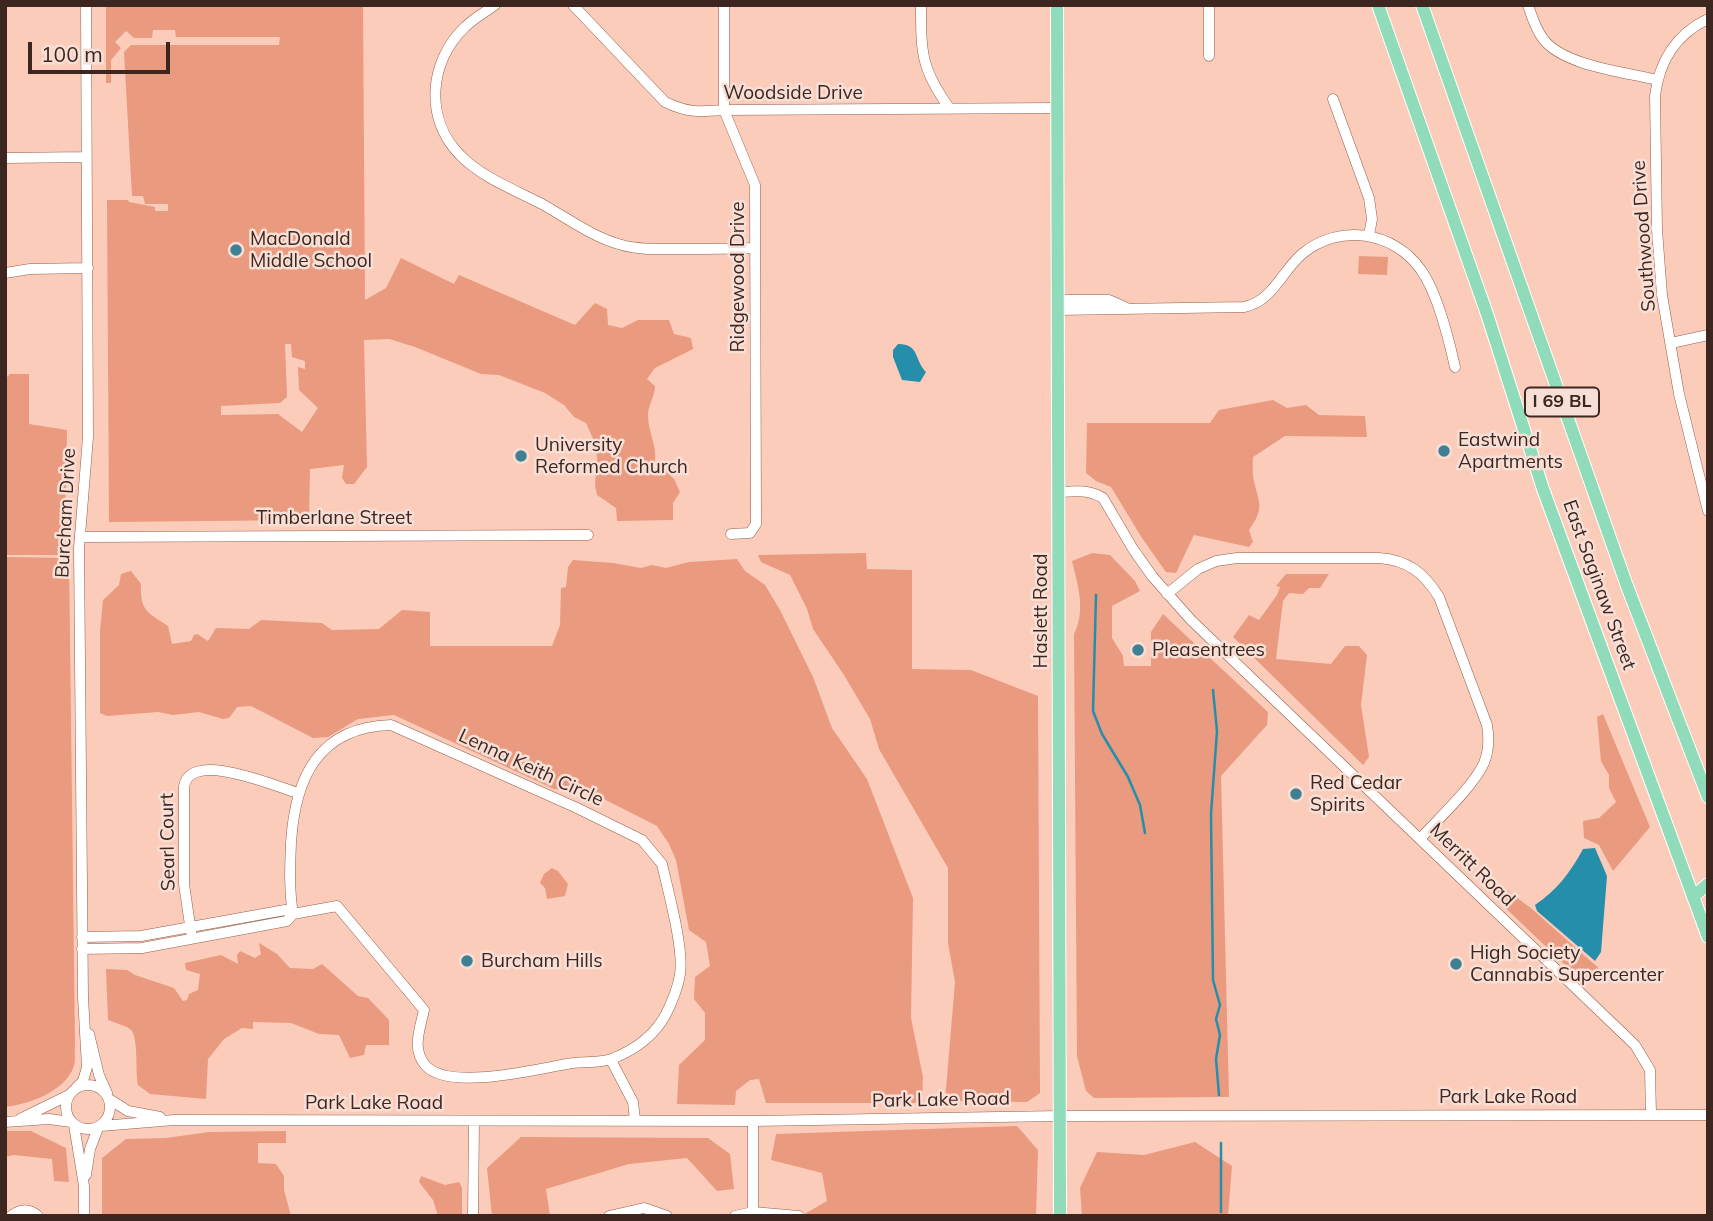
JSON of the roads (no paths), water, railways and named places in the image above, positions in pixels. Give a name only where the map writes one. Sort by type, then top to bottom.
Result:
[{"type":"main road","name":"Haslett Road","points":[[1057,5],[1060,1216]]},
{"type":"main road","name":"East Saginaw Street","points":[[1378,5],[1487,314],[1543,489],[1708,937]]},
{"type":"main road","name":"East Saginaw Street","points":[[1422,5],[1628,586],[1708,797]]},
{"type":"main road","points":[[1693,897],[1708,884]]},
{"type":"street","name":"Burcham Drive","points":[[73,1092],[83,1081],[87,1067],[82,949],[80,537],[88,438],[86,5]]},
{"type":"street","points":[[495,5],[465,26],[448,47],[438,69],[435,94],[437,116],[445,137],[459,155],[482,172],[622,246],[646,249],[755,248]]},
{"type":"street","name":"Woodside Drive","points":[[573,5],[665,102],[681,110],[1057,108]]},
{"type":"street","name":"Ridgewood Drive","points":[[724,5],[724,110],[754,177],[756,524],[750,533],[732,534]]},
{"type":"street","points":[[921,5],[922,57],[935,89],[950,109]]},
{"type":"street","points":[[1209,5],[1209,56]]},
{"type":"street","points":[[1528,5],[1539,33],[1546,43],[1562,55],[1657,79],[1671,49],[1682,36],[1708,19]]},
{"type":"street","name":"Southwood Drive","points":[[1657,79],[1657,230],[1662,295],[1679,394],[1708,511]]},
{"type":"street","points":[[1334,99],[1369,198],[1372,219],[1369,235]]},
{"type":"street","points":[[5,158],[86,157]]},
{"type":"street","points":[[1058,305],[1109,300],[1125,307],[1254,305],[1270,292],[1296,260],[1313,247],[1343,236],[1369,235],[1400,249],[1420,269],[1432,291],[1455,367]]},
{"type":"street","points":[[5,273],[88,268]]},
{"type":"street","points":[[1671,343],[1708,335]]},
{"type":"street","name":"Merritt Road","points":[[1059,492],[1085,491],[1103,498],[1133,550],[1167,594],[1635,1045],[1650,1070],[1651,1114]]},
{"type":"street","name":"Timberlane Street","points":[[80,537],[587,534]]},
{"type":"street","points":[[1167,594],[1198,569],[1226,559],[1379,558],[1398,561],[1418,570],[1439,597],[1489,734],[1487,754],[1476,776],[1420,839]]},
{"type":"street","name":"Lenna Keith Circle","points":[[82,937],[141,936],[285,910],[293,914],[337,906],[424,1010],[417,1044],[419,1055],[434,1072],[446,1075],[496,1077],[567,1063],[611,1060],[632,1049],[659,1026],[676,992],[681,973],[680,954],[663,864],[642,840],[404,729],[391,726],[359,729],[335,741],[326,747],[307,771],[298,793],[292,825],[289,873],[293,914],[287,921],[142,948],[82,949]]},
{"type":"street","name":"Searl Court","points":[[192,939],[184,884],[185,779],[189,774],[200,771],[236,773],[298,793]]},
{"type":"street","name":"Burcham Drive","points":[[86,1023],[99,1075],[108,1096]]},
{"type":"street","points":[[611,1060],[634,1102],[635,1120]]},
{"type":"street","points":[[19,1120],[90,1085],[108,1096],[110,1114],[100,1127],[90,1149],[84,1186],[84,1216]]},
{"type":"street","points":[[73,1092],[66,1106],[73,1123],[84,1186]]},
{"type":"street","name":"Park Lake Road","points":[[108,1096],[128,1111],[174,1120]]},
{"type":"street","name":"Park Lake Road","points":[[100,1127],[174,1120],[754,1121],[1060,1116],[1708,1115]]},
{"type":"street","points":[[5,1122],[49,1119],[73,1123],[85,1130],[100,1127]]},
{"type":"street","points":[[473,1216],[474,1121]]},
{"type":"street","points":[[753,1214],[754,1121]]},
{"type":"street","points":[[610,1216],[644,1208],[667,1216]]},
{"type":"street","points":[[11,1216],[29,1210],[38,1216]]},
{"type":"street","points":[[735,1216],[799,1216]]},
{"type":"water","points":[[898,344],[910,347],[916,354],[926,372],[920,382],[902,380],[893,357],[893,350]]},
{"type":"water","points":[[1595,848],[1607,876],[1601,952],[1595,961],[1537,911],[1535,905],[1562,880],[1583,849]]},
{"type":"waterway","points":[[1096,595],[1093,711],[1102,734],[1128,777],[1140,805],[1145,833]]},
{"type":"waterway","points":[[1213,690],[1217,731],[1211,814],[1213,980],[1220,1005],[1216,1019],[1220,1035],[1216,1059],[1219,1095]]},
{"type":"waterway","points":[[1221,1143],[1221,1212]]},
{"type":"place","name":"MacDonald Middle School","points":[[236,250]]},
{"type":"place","name":"Eastwind Apartments","points":[[1444,451]]},
{"type":"place","name":"University Reformed Church","points":[[521,456]]},
{"type":"place","name":"Pleasentrees","points":[[1138,650]]},
{"type":"place","name":"Red Cedar Spirits","points":[[1296,794]]},
{"type":"place","name":"Burcham Hills","points":[[467,961]]},
{"type":"place","name":"High Society Cannabis Supercenter","points":[[1456,964]]}]
